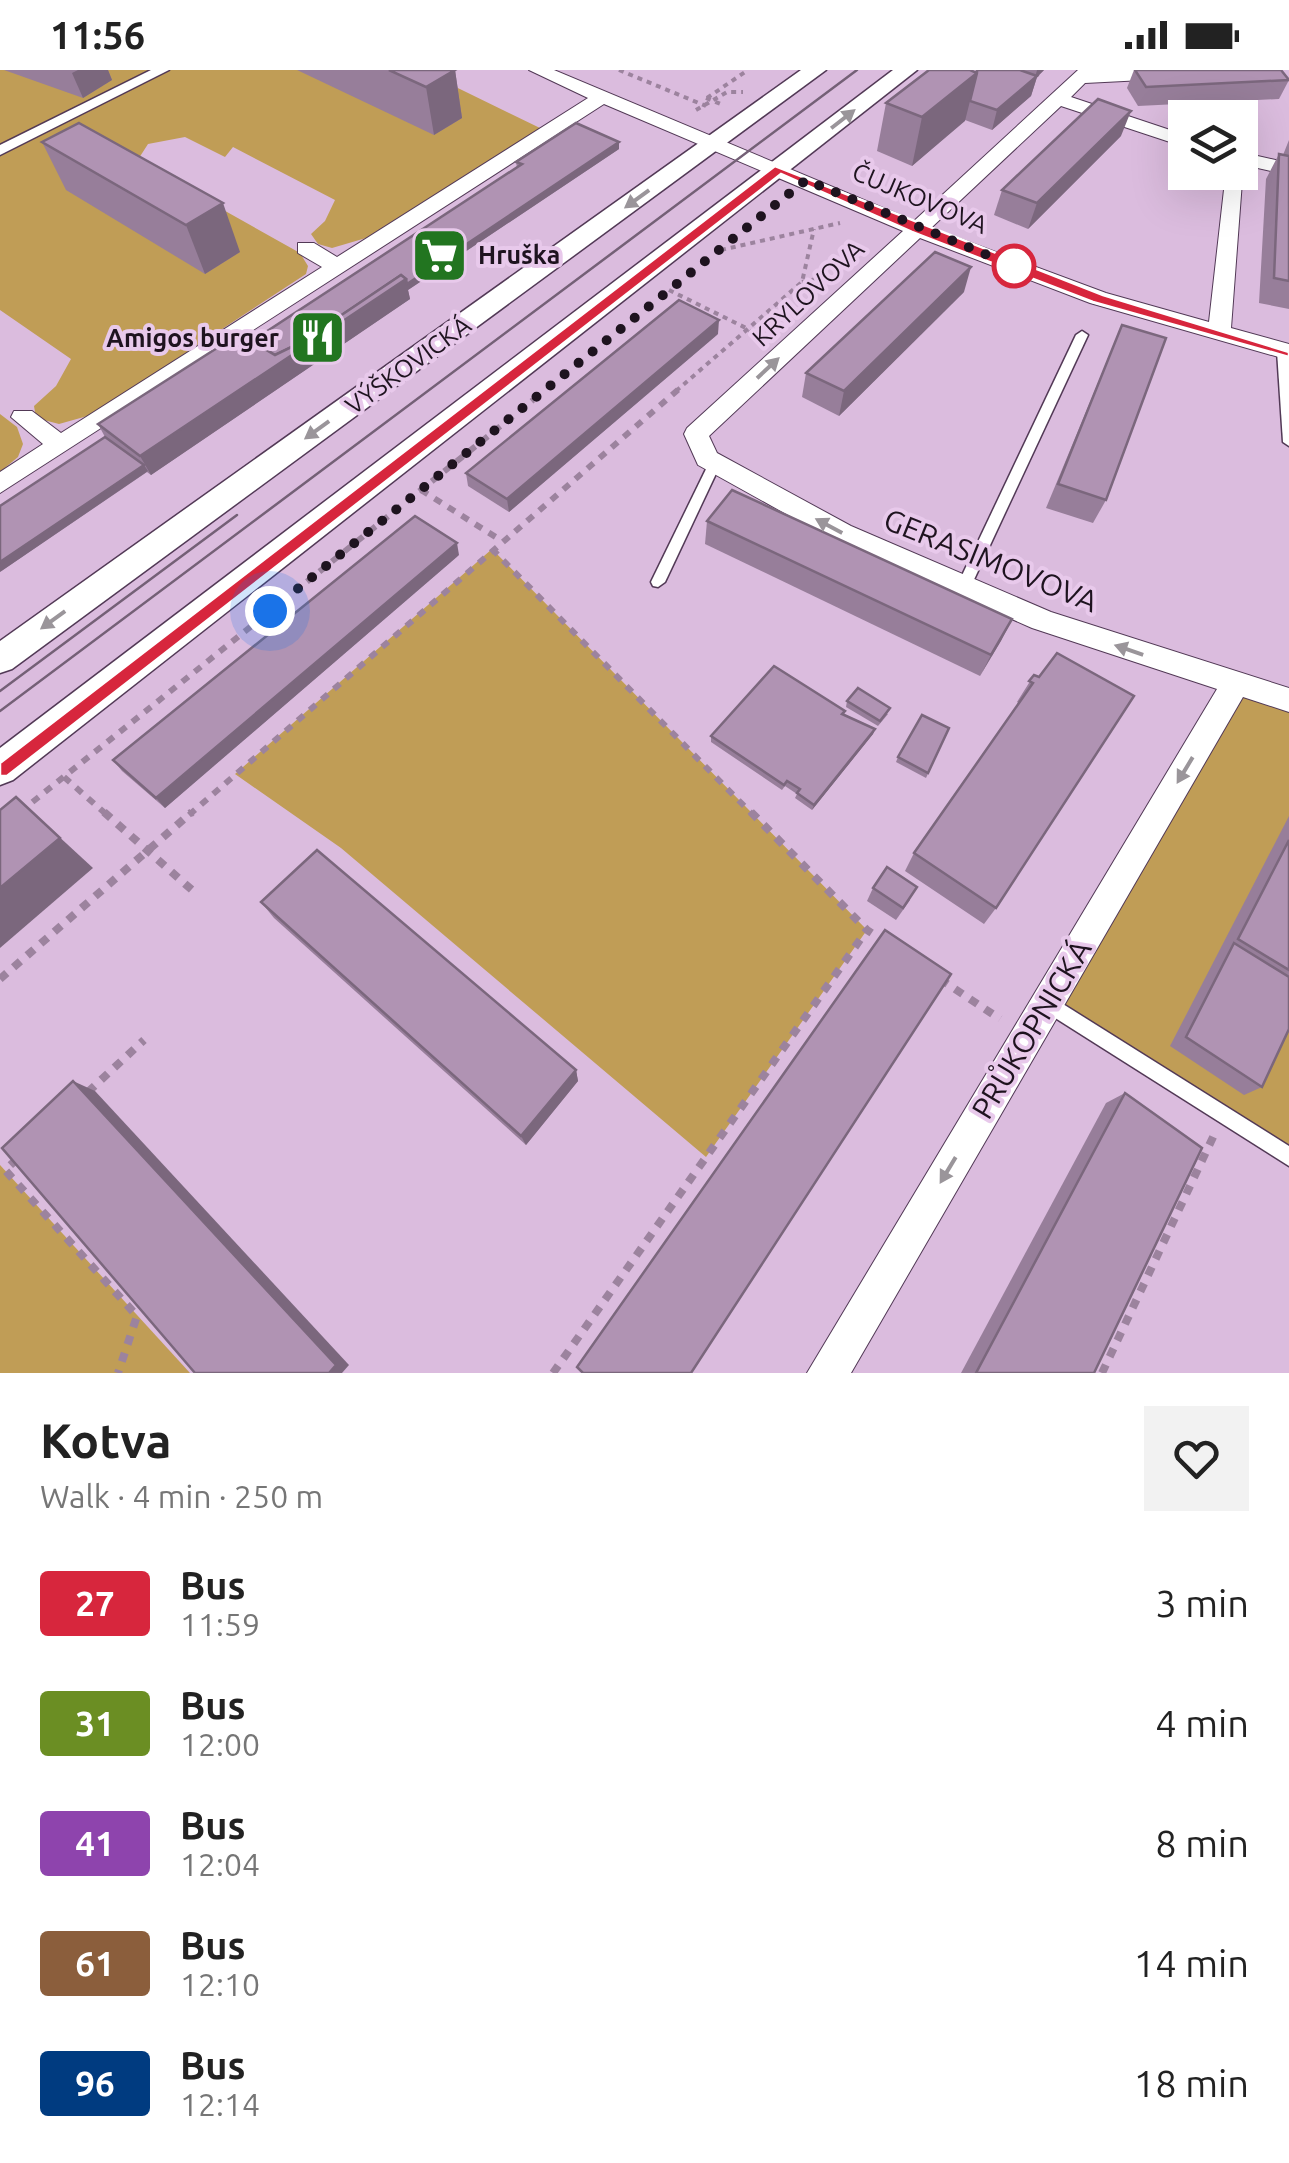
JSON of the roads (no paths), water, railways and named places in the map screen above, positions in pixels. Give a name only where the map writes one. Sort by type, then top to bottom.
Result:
[{"type":"street","points":[[0,151],[162,70]]},
{"type":"street","name":"ČUJKOVOVA","points":[[538,70],[571,75],[601,98],[780,168],[916,229],[1098,298],[1286,351]]},
{"type":"street","name":"VÝŠKOVICKÁ","points":[[0,659],[816,70]]},
{"type":"street","points":[[0,769],[906,70]]},
{"type":"street","points":[[1085,74],[1241,70]]},
{"type":"street","name":"KRYLOVOVA","points":[[696,434],[1085,74]]},
{"type":"street","points":[[0,484],[601,98]]},
{"type":"street","points":[[1056,98],[1168,135]]},
{"type":"street","points":[[1258,162],[1289,169]]},
{"type":"street","points":[[1219,335],[1234,190]]},
{"type":"street","points":[[306,248],[338,267]]},
{"type":"street","points":[[23,417],[61,445]]},
{"type":"street","name":"GERASIMOVOVA","points":[[696,434],[707,459],[842,533],[1042,620],[1234,686],[1289,700]]},
{"type":"street","name":"PRŮKOPNICKÁ","points":[[828,1373],[1234,686]]},
{"type":"lane","points":[[964,586],[1082,335]]},
{"type":"lane","name":"ČUJKOVOVA","points":[[1286,351],[1289,442]]},
{"type":"lane","points":[[658,582],[715,463]]},
{"type":"lane","points":[[1047,1003],[1289,1157]]},
{"type":"tram line","points":[[0,711],[857,70]]},
{"type":"tram line","points":[[0,691],[237,515]]},
{"type":"place","name":"Hruška","points":[[439,255]]},
{"type":"place","name":"Amigos burger","points":[[318,338]]}]
